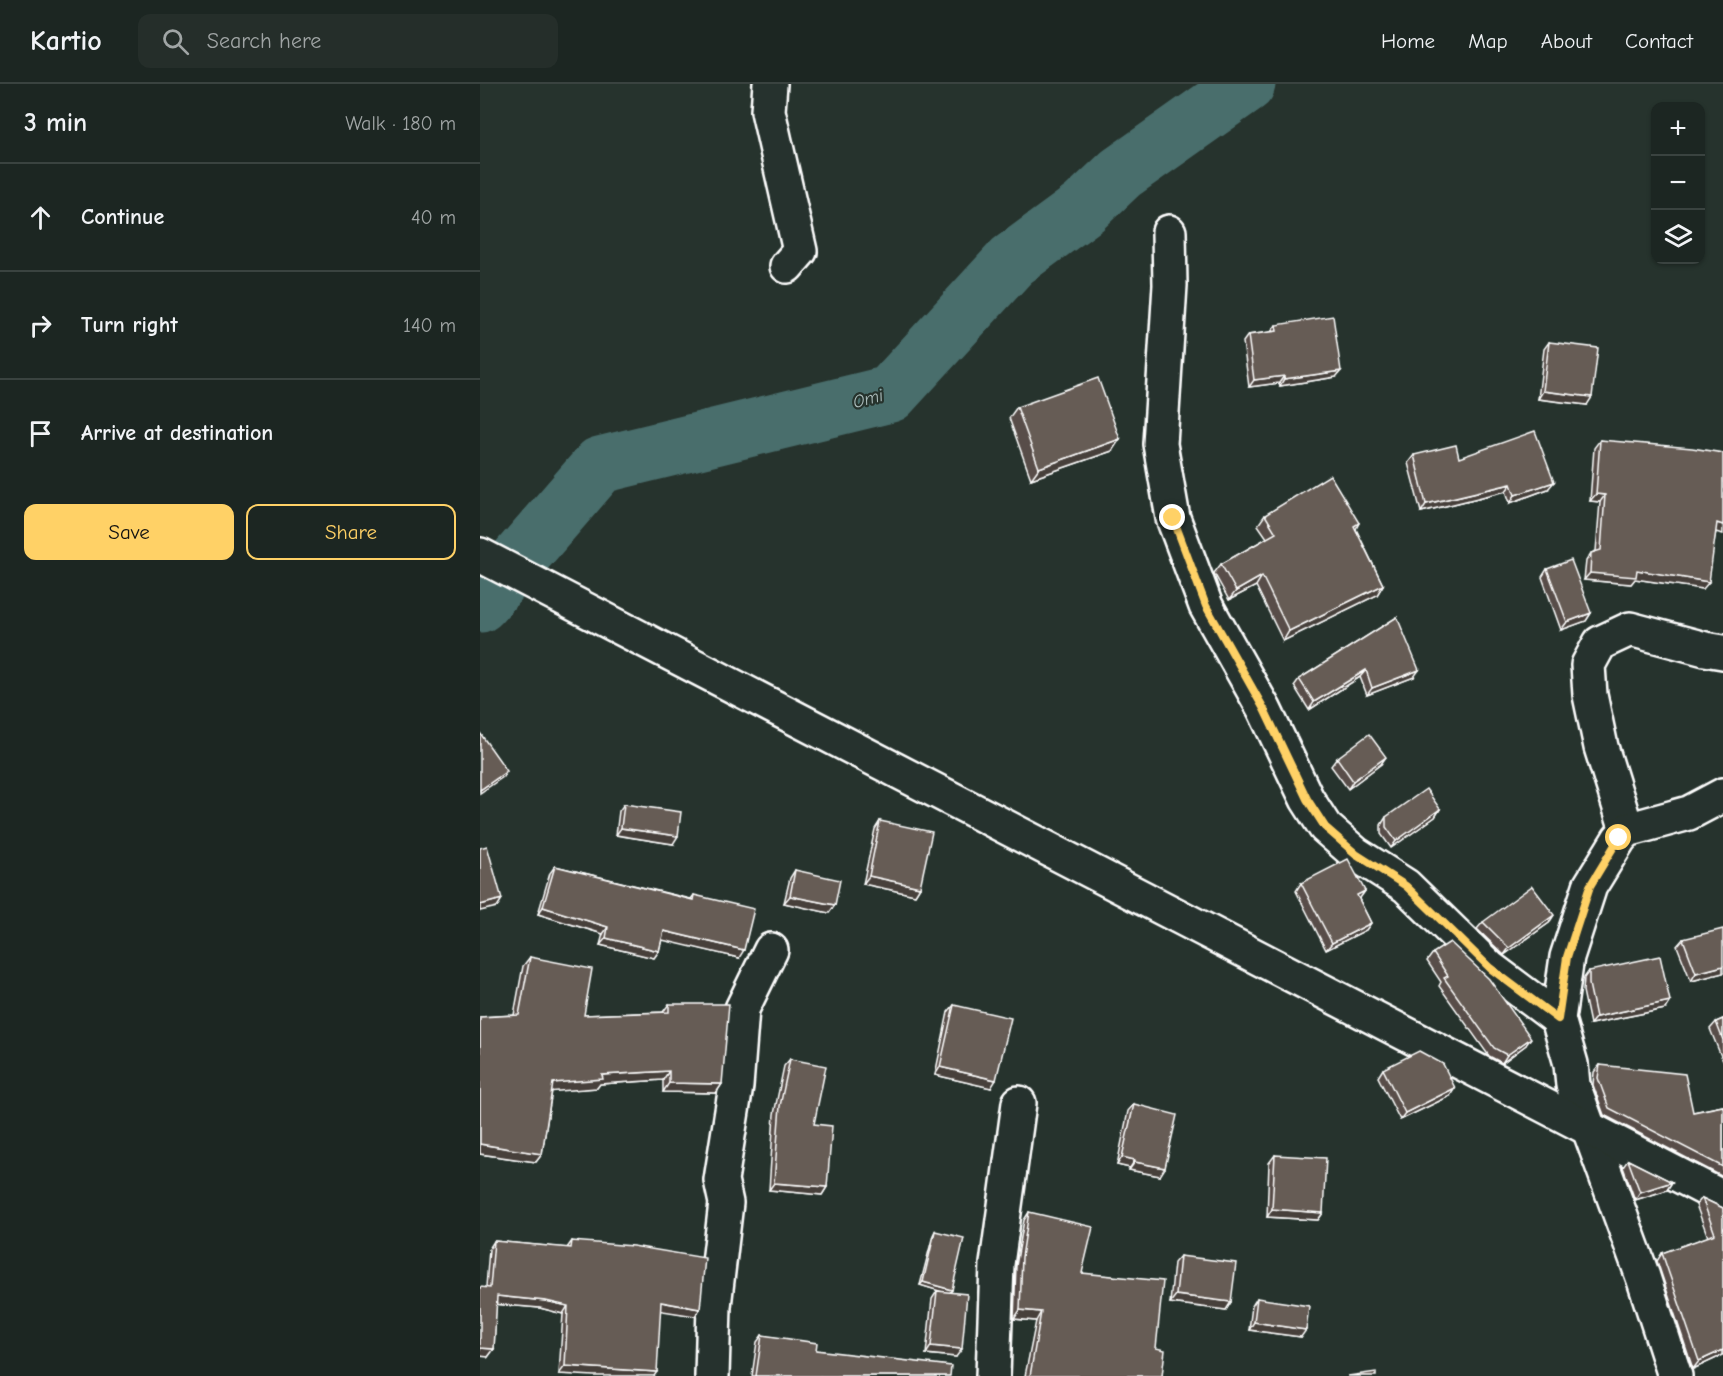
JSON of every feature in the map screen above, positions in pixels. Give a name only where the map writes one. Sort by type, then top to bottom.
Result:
[{"type":"main road","points":[[770,84],[768,111],[800,251],[787,266]]},
{"type":"main road","points":[[1169,232],[1170,285],[1160,444],[1173,518],[1206,606],[1264,709],[1307,799],[1325,827],[1356,854],[1406,886],[1490,968],[1558,1019]]},
{"type":"main road","points":[[480,555],[1723,1198]]},
{"type":"main road","points":[[1627,830],[1601,747],[1590,695],[1588,665],[1600,643],[1630,629],[1723,652]]},
{"type":"main road","points":[[1675,1376],[1643,1277],[1573,1086],[1572,1064],[1558,1019],[1567,957],[1590,886],[1619,838],[1627,830],[1689,813],[1723,795]]},
{"type":"main road","points":[[712,1376],[714,1306],[726,1203],[721,1180],[736,1086],[742,1009],[771,950]]},
{"type":"main road","points":[[993,1376],[997,1264],[1019,1103]]},
{"type":"building","points":[[1333,316],[1341,371],[1284,379],[1284,376],[1254,380],[1248,335],[1277,331],[1276,325]]},
{"type":"building","points":[[1549,342],[1598,348],[1592,397],[1543,391]]},
{"type":"building","points":[[1098,378],[1120,439],[1039,468],[1017,407]]},
{"type":"building","points":[[1535,431],[1554,482],[1515,495],[1511,484],[1426,504],[1414,455],[1456,445],[1459,458]]},
{"type":"building","points":[[1600,440],[1723,453],[1723,525],[1717,523],[1709,582],[1637,570],[1636,577],[1590,573],[1591,553],[1601,550],[1605,495],[1596,494]]},
{"type":"building","points":[[1330,475],[1359,523],[1354,526],[1383,585],[1289,631],[1262,576],[1236,591],[1221,564],[1276,533],[1265,515]]},
{"type":"building","points":[[1571,560],[1591,613],[1567,622],[1547,569]]},
{"type":"building","points":[[1397,617],[1419,670],[1372,688],[1366,670],[1314,702],[1299,679]]},
{"type":"building","points":[[480,733],[507,771],[480,790]]},
{"type":"building","points":[[1369,734],[1386,757],[1353,781],[1337,758]]},
{"type":"building","points":[[1426,789],[1440,809],[1396,841],[1386,827],[1386,817]]},
{"type":"building","points":[[624,804],[681,812],[678,836],[621,828]]},
{"type":"building","points":[[880,821],[932,832],[920,887],[869,876]]},
{"type":"building","points":[[487,846],[502,899],[480,905],[480,848]]},
{"type":"building","points":[[1348,859],[1365,891],[1357,895],[1371,923],[1332,943],[1301,883]]},
{"type":"building","points":[[555,866],[693,900],[694,895],[754,909],[744,950],[664,931],[659,951],[606,938],[608,927],[543,907]]},
{"type":"building","points":[[795,870],[840,880],[835,905],[790,896]]},
{"type":"building","points":[[1532,886],[1554,915],[1509,948],[1483,922]]},
{"type":"building","points":[[1723,929],[1723,966],[1696,973],[1683,939]]},
{"type":"building","points":[[1450,942],[1489,979],[1531,1038],[1507,1055],[1494,1048],[1444,978],[1448,976],[1433,953]]},
{"type":"building","points":[[1660,956],[1670,1001],[1596,1017],[1589,984],[1589,971]]},
{"type":"building","points":[[530,957],[592,969],[584,1015],[669,1012],[669,1004],[729,1004],[722,1084],[669,1083],[669,1071],[602,1075],[603,1079],[553,1083],[542,1154],[480,1144],[480,1017],[519,1015]]},
{"type":"building","points":[[954,1005],[1011,1018],[996,1080],[940,1067]]},
{"type":"building","points":[[1723,1019],[1723,1040],[1716,1022]]},
{"type":"building","points":[[1419,1051],[1443,1064],[1455,1088],[1405,1113],[1383,1069]]},
{"type":"building","points":[[790,1059],[826,1066],[814,1124],[832,1126],[827,1187],[774,1183],[780,1106]]},
{"type":"building","points":[[1600,1065],[1685,1074],[1693,1112],[1723,1106],[1723,1167],[1609,1108],[1598,1078]]},
{"type":"building","points":[[1134,1104],[1177,1115],[1165,1168],[1122,1157]]},
{"type":"building","points":[[1275,1155],[1326,1158],[1323,1213],[1272,1209]]},
{"type":"building","points":[[1628,1160],[1672,1182],[1640,1192]]},
{"type":"building","points":[[1702,1198],[1723,1208],[1723,1350],[1699,1361],[1662,1253],[1715,1234]]},
{"type":"building","points":[[1029,1212],[1093,1227],[1082,1273],[1163,1281],[1156,1348],[1165,1350],[1162,1376],[1030,1376],[1041,1312],[1020,1310],[1022,1257]]},
{"type":"building","points":[[935,1231],[964,1238],[952,1290],[923,1282]]},
{"type":"building","points":[[494,1241],[571,1248],[572,1241],[633,1246],[705,1258],[700,1309],[661,1302],[657,1372],[565,1366],[568,1306],[546,1301],[497,1296],[494,1349],[480,1348],[480,1287],[490,1288]]},
{"type":"building","points":[[1180,1256],[1236,1263],[1231,1302],[1176,1295]]},
{"type":"building","points":[[937,1291],[967,1294],[962,1349],[931,1346]]},
{"type":"building","points":[[1257,1298],[1309,1306],[1306,1330],[1254,1322]]},
{"type":"building","points":[[762,1335],[817,1343],[816,1350],[951,1366],[950,1376],[756,1376]]},
{"type":"building","points":[[1376,1372],[1376,1376],[1348,1376]]},
{"type":"waterway","name":"Omi","points":[[480,604],[600,465],[890,394],[1012,261],[1084,208],[1121,173],[1247,84]]},
{"type":"route","points":[[1173,518],[1206,606],[1264,709],[1307,799],[1325,827],[1356,854],[1406,886],[1490,968],[1558,1019],[1567,957],[1590,886],[1619,838]]}]
